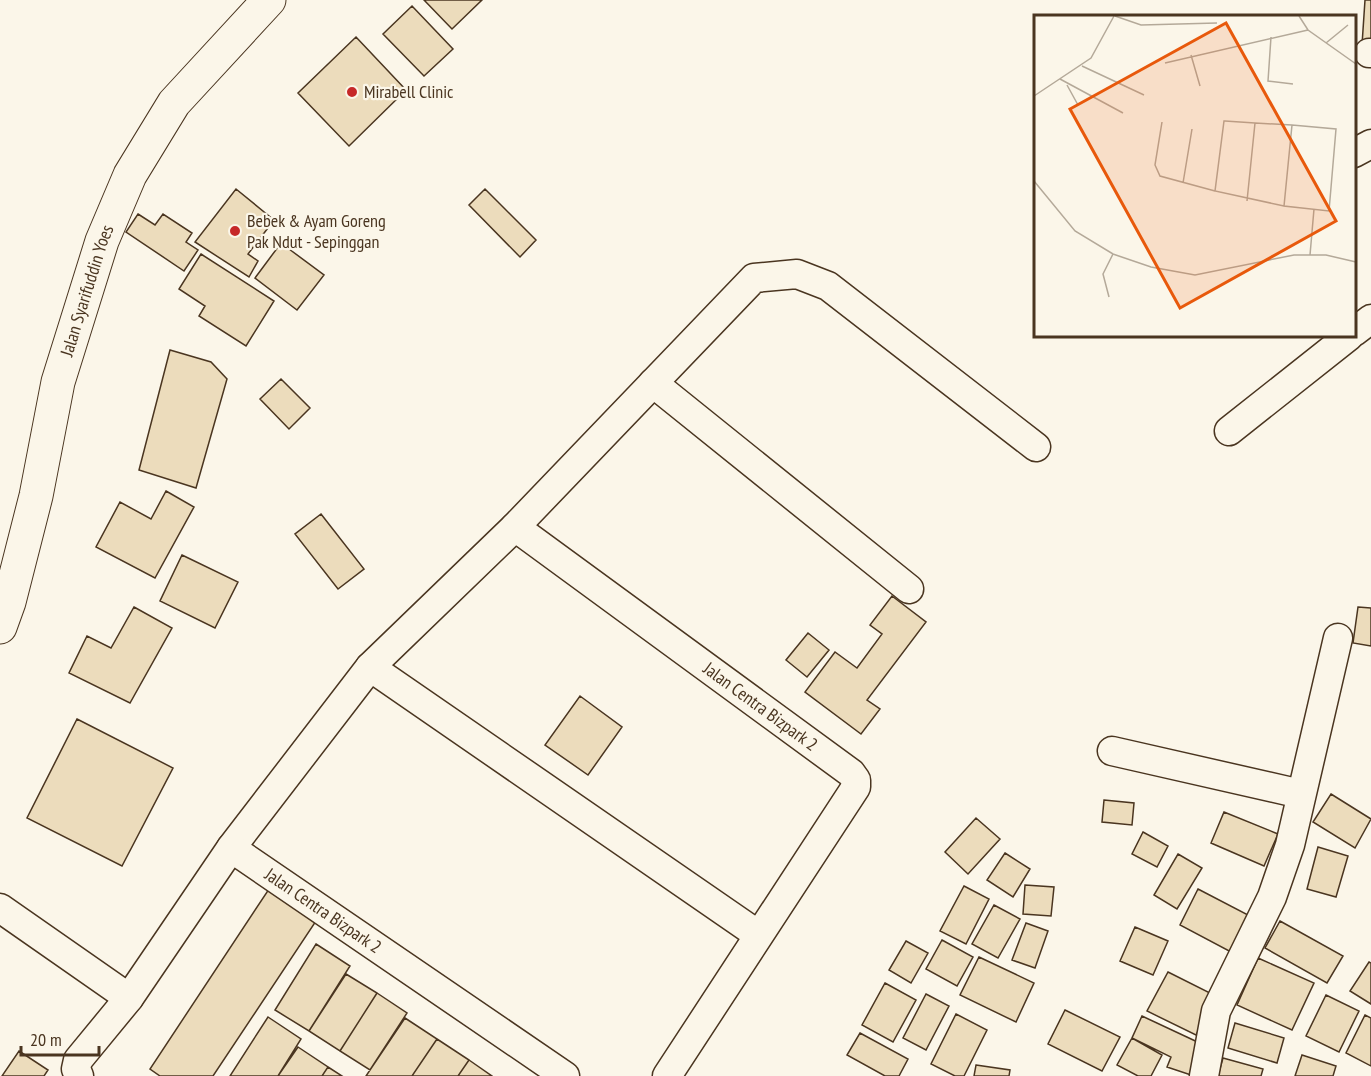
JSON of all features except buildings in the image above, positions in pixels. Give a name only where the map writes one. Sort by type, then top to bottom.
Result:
[{"type":"highway","name":"Jalan Syarifuddin Yoes","points":[[0,627],[9,602],[36,496],[58,382],[102,241],[130,175],[174,103],[269,0]]},
{"type":"street","points":[[1356,152],[1371,144]]},
{"type":"street","points":[[79,1076],[76,1069],[78,1060],[129,998],[231,848],[370,667],[515,527],[754,278],[797,274],[828,286],[1036,447]]},
{"type":"street","points":[[1356,330],[1371,319]]},
{"type":"street","points":[[1229,430],[1346,338]]},
{"type":"street","points":[[653,383],[909,589]]},
{"type":"street","name":"Jalan Centra Bizpark 2","points":[[515,527],[851,774],[856,780],[856,787],[667,1076]]},
{"type":"street","points":[[1204,1076],[1216,1011],[1272,897],[1290,845],[1338,638]]},
{"type":"street","points":[[370,667],[758,934]]},
{"type":"street","points":[[1112,751],[1301,794]]},
{"type":"street","name":"Jalan Centra Bizpark 2","points":[[231,848],[565,1076]]},
{"type":"street","points":[[0,908],[129,998]]},
{"type":"place","name":"Mirabell Clinic","points":[[352,92]]},
{"type":"place","name":"Bebek & Ayam Goreng Pak Ndut - Sepinggan","points":[[235,231]]}]
